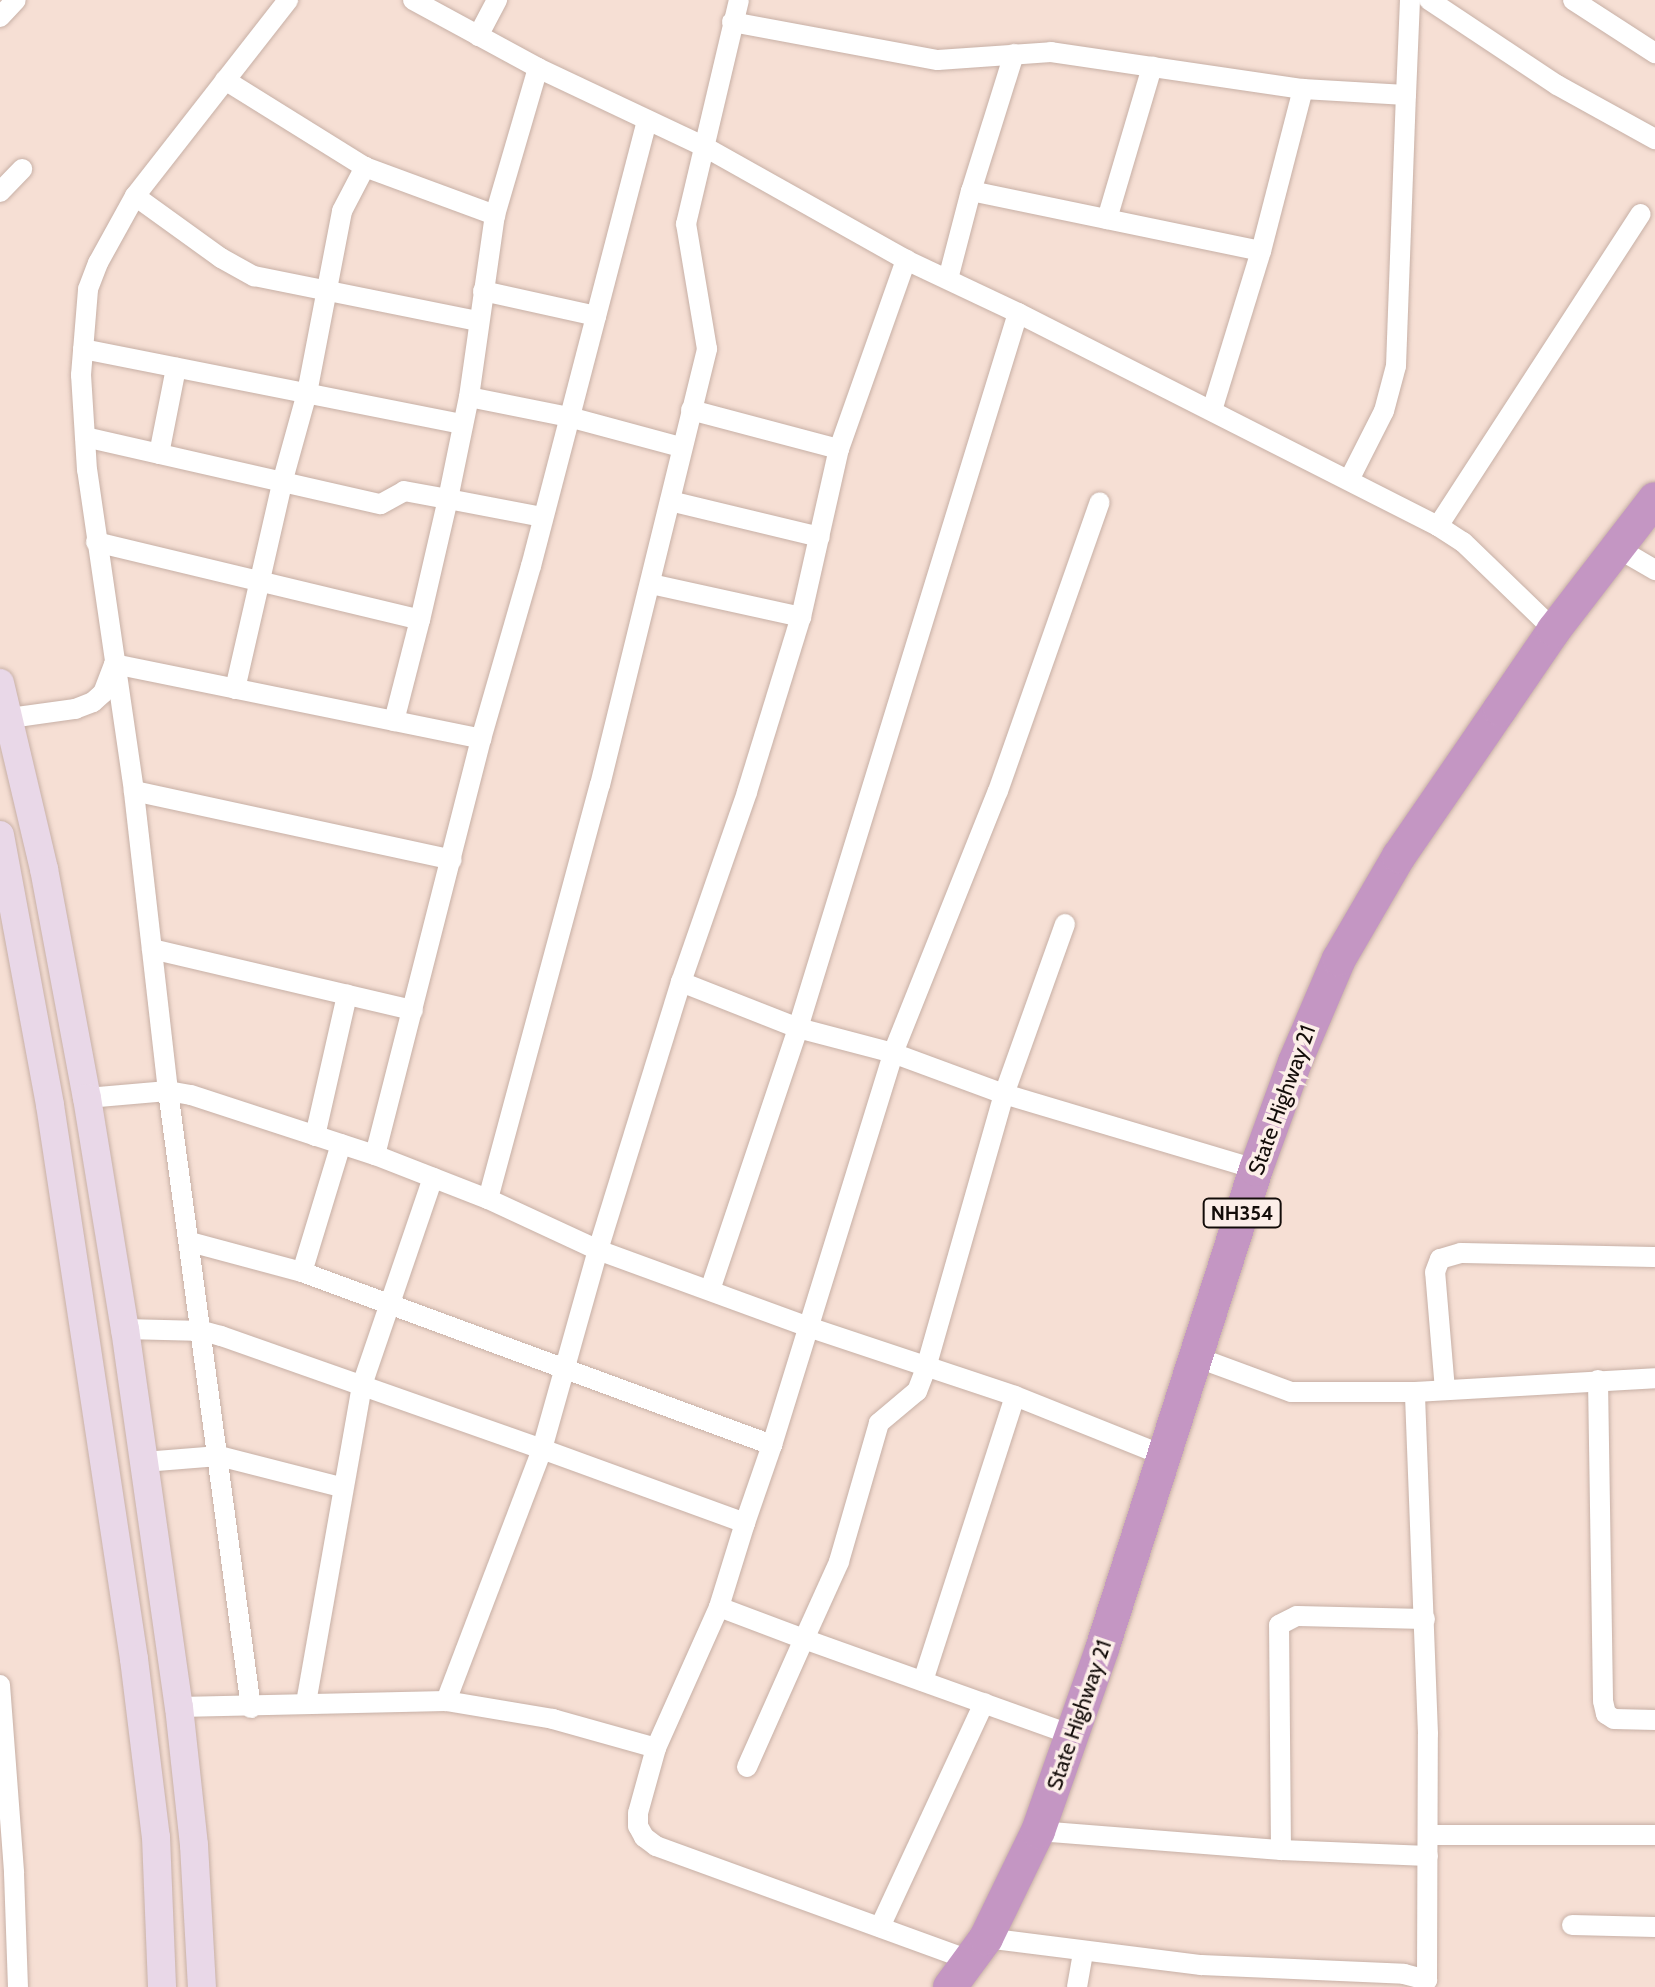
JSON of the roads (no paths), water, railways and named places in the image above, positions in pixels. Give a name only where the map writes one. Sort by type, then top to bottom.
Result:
[{"type":"highway","name":"State Highway 21","points":[[950,1987],[978,1949],[1038,1831],[1165,1456],[1256,1169],[1301,1047],[1339,959],[1399,856],[1554,630],[1655,499]]},
{"type":"main road","points":[[0,683],[44,869],[87,1098],[125,1329],[179,1707],[194,1845],[202,1987]]},
{"type":"main road","points":[[0,835],[50,1105],[134,1659],[156,1837],[162,1987]]},
{"type":"street","points":[[0,17],[16,0]]},
{"type":"street","points":[[251,1708],[203,1331],[168,1091],[134,791],[96,542],[85,437],[83,349],[88,289],[98,263],[135,196],[288,0]]},
{"type":"street","points":[[413,0],[646,123],[705,147],[906,260],[1018,313],[1438,526],[1463,542],[1554,630]]},
{"type":"street","points":[[478,36],[497,0]]},
{"type":"street","points":[[488,1199],[651,584],[680,447],[707,349],[686,224],[739,0]]},
{"type":"street","points":[[1349,480],[1384,411],[1396,366],[1410,0]]},
{"type":"street","points":[[1429,0],[1557,85],[1655,139]]},
{"type":"street","points":[[1573,0],[1655,53]]},
{"type":"street","points":[[732,22],[938,60],[1051,52],[1303,89],[1406,95]]},
{"type":"street","points":[[948,279],[971,191],[1014,54]]},
{"type":"street","points":[[1107,219],[1152,67]]},
{"type":"street","points":[[394,721],[420,620],[469,397],[495,215],[538,68]]},
{"type":"street","points":[[225,80],[365,167],[495,215]]},
{"type":"street","points":[[1212,410],[1261,251],[1303,89]]},
{"type":"street","points":[[375,1155],[481,739],[646,123]]},
{"type":"street","points":[[235,689],[282,483],[307,393],[342,211],[365,167]]},
{"type":"street","points":[[0,192],[22,169]]},
{"type":"street","points":[[971,191],[1261,251]]},
{"type":"street","points":[[135,196],[239,269],[254,276],[478,321]]},
{"type":"street","points":[[1438,526],[1641,214]]},
{"type":"street","points":[[446,1701],[542,1449],[598,1250],[681,982],[747,792],[801,617],[839,449],[906,260]]},
{"type":"street","points":[[483,291],[596,316]]},
{"type":"street","points":[[710,1290],[798,1028],[1018,313]]},
{"type":"street","points":[[83,349],[462,424]]},
{"type":"street","points":[[159,454],[176,368]]},
{"type":"street","points":[[469,397],[569,417],[680,447]]},
{"type":"street","points":[[691,410],[839,449]]},
{"type":"street","points":[[85,437],[381,504],[404,491],[542,517]]},
{"type":"street","points":[[670,501],[820,537]]},
{"type":"street","points":[[1100,502],[998,791],[893,1053],[719,1607],[656,1748],[638,1813],[638,1826],[644,1837],[656,1846],[880,1927],[978,1949],[1083,1952],[1315,1978],[1404,1974],[1431,1984],[1425,1619],[1415,1392]]},
{"type":"street","points":[[96,542],[420,620]]},
{"type":"street","points":[[1619,549],[1655,570]]},
{"type":"street","points":[[651,584],[801,617]]},
{"type":"street","points":[[114,664],[481,739]]},
{"type":"street","points":[[10,718],[75,709],[93,702],[103,693],[114,664]]},
{"type":"street","points":[[134,791],[452,860]]},
{"type":"street","points":[[747,1767],[839,1562],[879,1423],[917,1391],[926,1368],[1004,1094],[1065,924]]},
{"type":"street","points":[[152,949],[413,1010]]},
{"type":"street","points":[[681,982],[798,1028],[893,1053],[1004,1094],[1256,1169]]},
{"type":"street","points":[[315,1136],[347,995]]},
{"type":"street","points":[[87,1098],[168,1091],[375,1155],[488,1199],[598,1250],[808,1327],[1015,1396],[1165,1456]]},
{"type":"street","points":[[302,1272],[341,1144]]},
{"type":"street","points":[[306,1703],[341,1487],[362,1385],[433,1178]]},
{"type":"street","points":[[190,1242],[302,1272],[772,1445]]},
{"type":"street","points":[[1445,1390],[1435,1272],[1440,1259],[1461,1253],[1655,1257]]},
{"type":"street","points":[[125,1329],[203,1331],[745,1523]]},
{"type":"street","points":[[1196,1357],[1291,1392],[1415,1392],[1655,1378]]},
{"type":"street","points":[[1598,1380],[1603,1701],[1606,1714],[1614,1719],[1655,1720]]},
{"type":"street","points":[[923,1681],[1015,1396]]},
{"type":"street","points":[[144,1462],[219,1456],[341,1487]]},
{"type":"street","points":[[719,1607],[1072,1735]]},
{"type":"street","points":[[1281,1850],[1279,1625],[1297,1616],[1425,1619]]},
{"type":"street","points":[[0,1685],[14,1873],[18,1987]]},
{"type":"street","points":[[179,1707],[251,1708],[306,1703],[446,1701],[553,1719],[656,1748]]},
{"type":"street","points":[[880,1927],[984,1703]]},
{"type":"street","points":[[1038,1831],[1281,1850],[1428,1856]]},
{"type":"street","points":[[1429,1835],[1655,1835]]},
{"type":"street","points":[[1572,1925],[1655,1927]]},
{"type":"street","points":[[1077,1987],[1083,1952]]},
{"type":"street","points":[[1199,1987],[1201,1965]]}]
